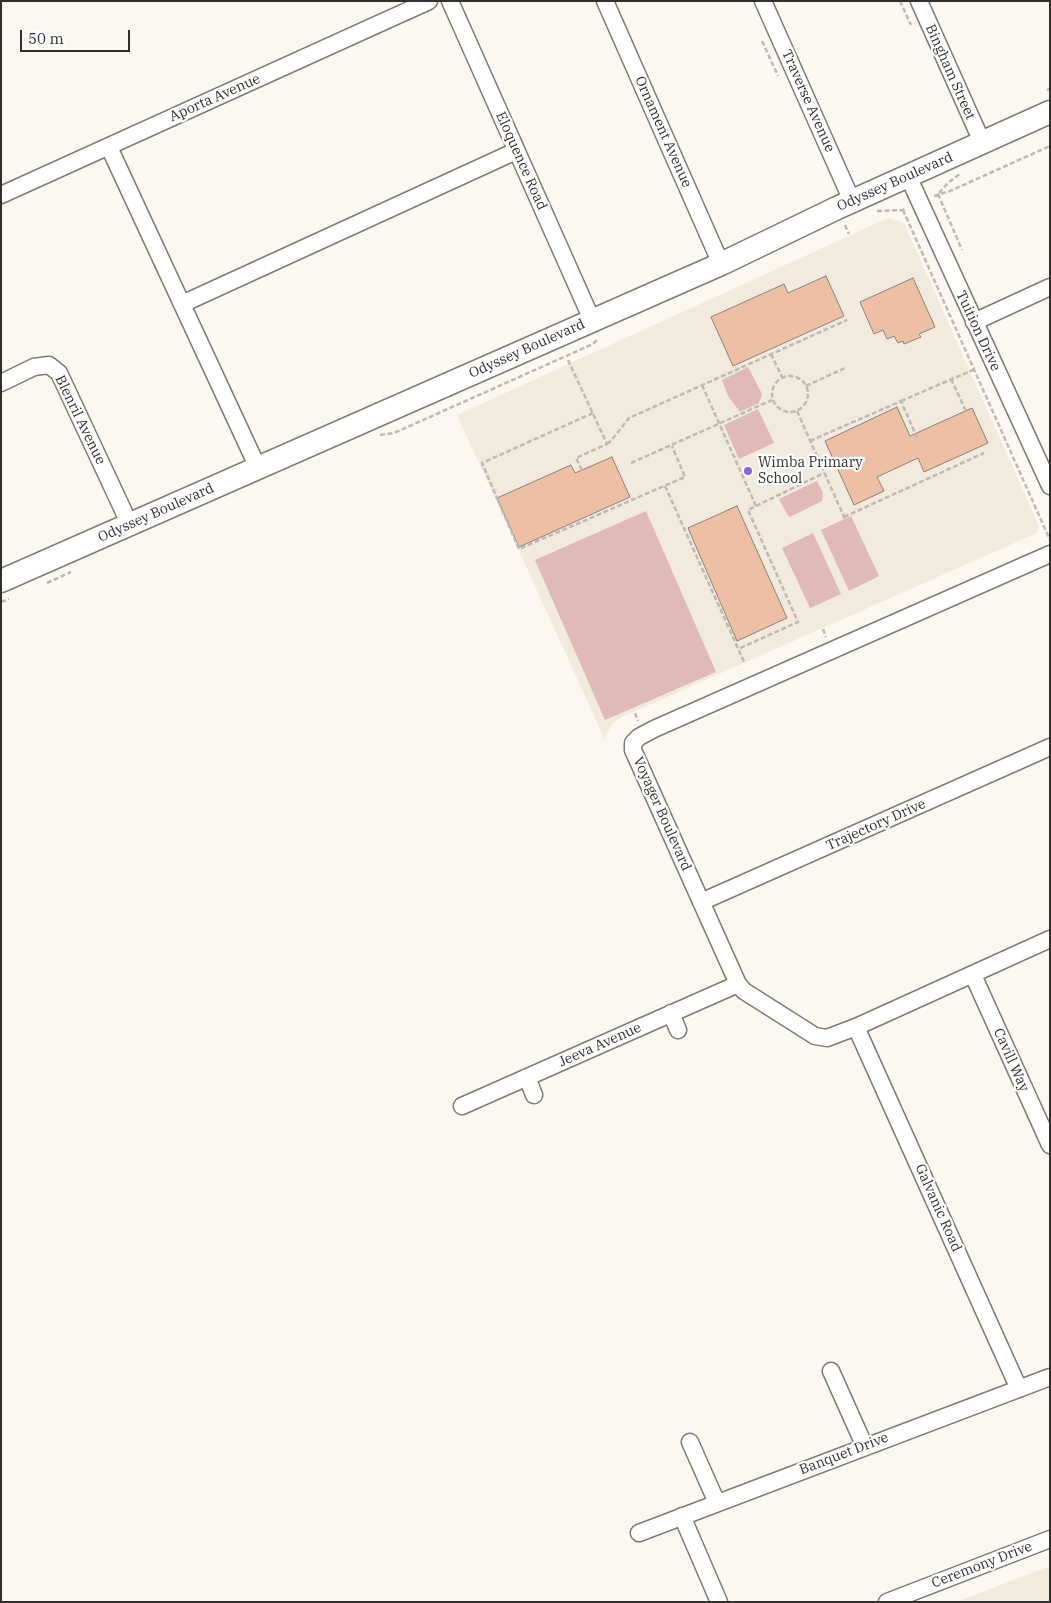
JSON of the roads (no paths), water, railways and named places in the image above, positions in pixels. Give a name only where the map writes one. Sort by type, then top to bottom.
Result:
[{"type":"street","name":"Aporta Avenue","points":[[1,195],[429,1]]},
{"type":"street","name":"Eloquence Road","points":[[450,1],[592,320]]},
{"type":"street","name":"Ornament Avenue","points":[[605,1],[722,264]]},
{"type":"street","name":"Traverse Avenue","points":[[763,1],[852,201]]},
{"type":"street","name":"Bingham Street","points":[[919,1],[982,142]]},
{"type":"street","name":"Odyssey Boulevard","points":[[1,581],[722,264],[852,201],[1050,112]]},
{"type":"street","points":[[109,147],[258,468]]},
{"type":"street","points":[[182,304],[516,151]]},
{"type":"street","name":"Tuition Drive","points":[[908,176],[1050,486]]},
{"type":"street","points":[[974,322],[1050,287]]},
{"type":"street","name":"Blenril Avenue","points":[[1,383],[34,367],[49,366],[59,373],[130,525]]},
{"type":"street","name":"Voyager Boulevard","points":[[1050,554],[654,729],[639,737],[633,743],[633,750],[738,984],[744,991],[815,1036],[827,1038],[856,1027],[1050,940]]},
{"type":"street","name":"Trajectory Drive","points":[[701,902],[1050,747]]},
{"type":"street","name":"Cavill Way","points":[[973,975],[1050,1145]]},
{"type":"street","name":"Jeeva Avenue","points":[[462,1106],[738,984]]},
{"type":"street","points":[[671,1014],[678,1030]]},
{"type":"street","name":"Galvanic Road","points":[[856,1027],[1019,1389]]},
{"type":"street","points":[[527,1077],[534,1094]]},
{"type":"street","points":[[831,1372],[865,1447]]},
{"type":"street","name":"Banquet Drive","points":[[640,1533],[1050,1377]]},
{"type":"street","points":[[690,1442],[717,1503]]},
{"type":"street","points":[[682,1516],[719,1602]]},
{"type":"street","name":"Ceremony Drive","points":[[887,1602],[1050,1539]]},
{"type":"place","name":"Wimba Primary School","points":[[748,471]]}]
